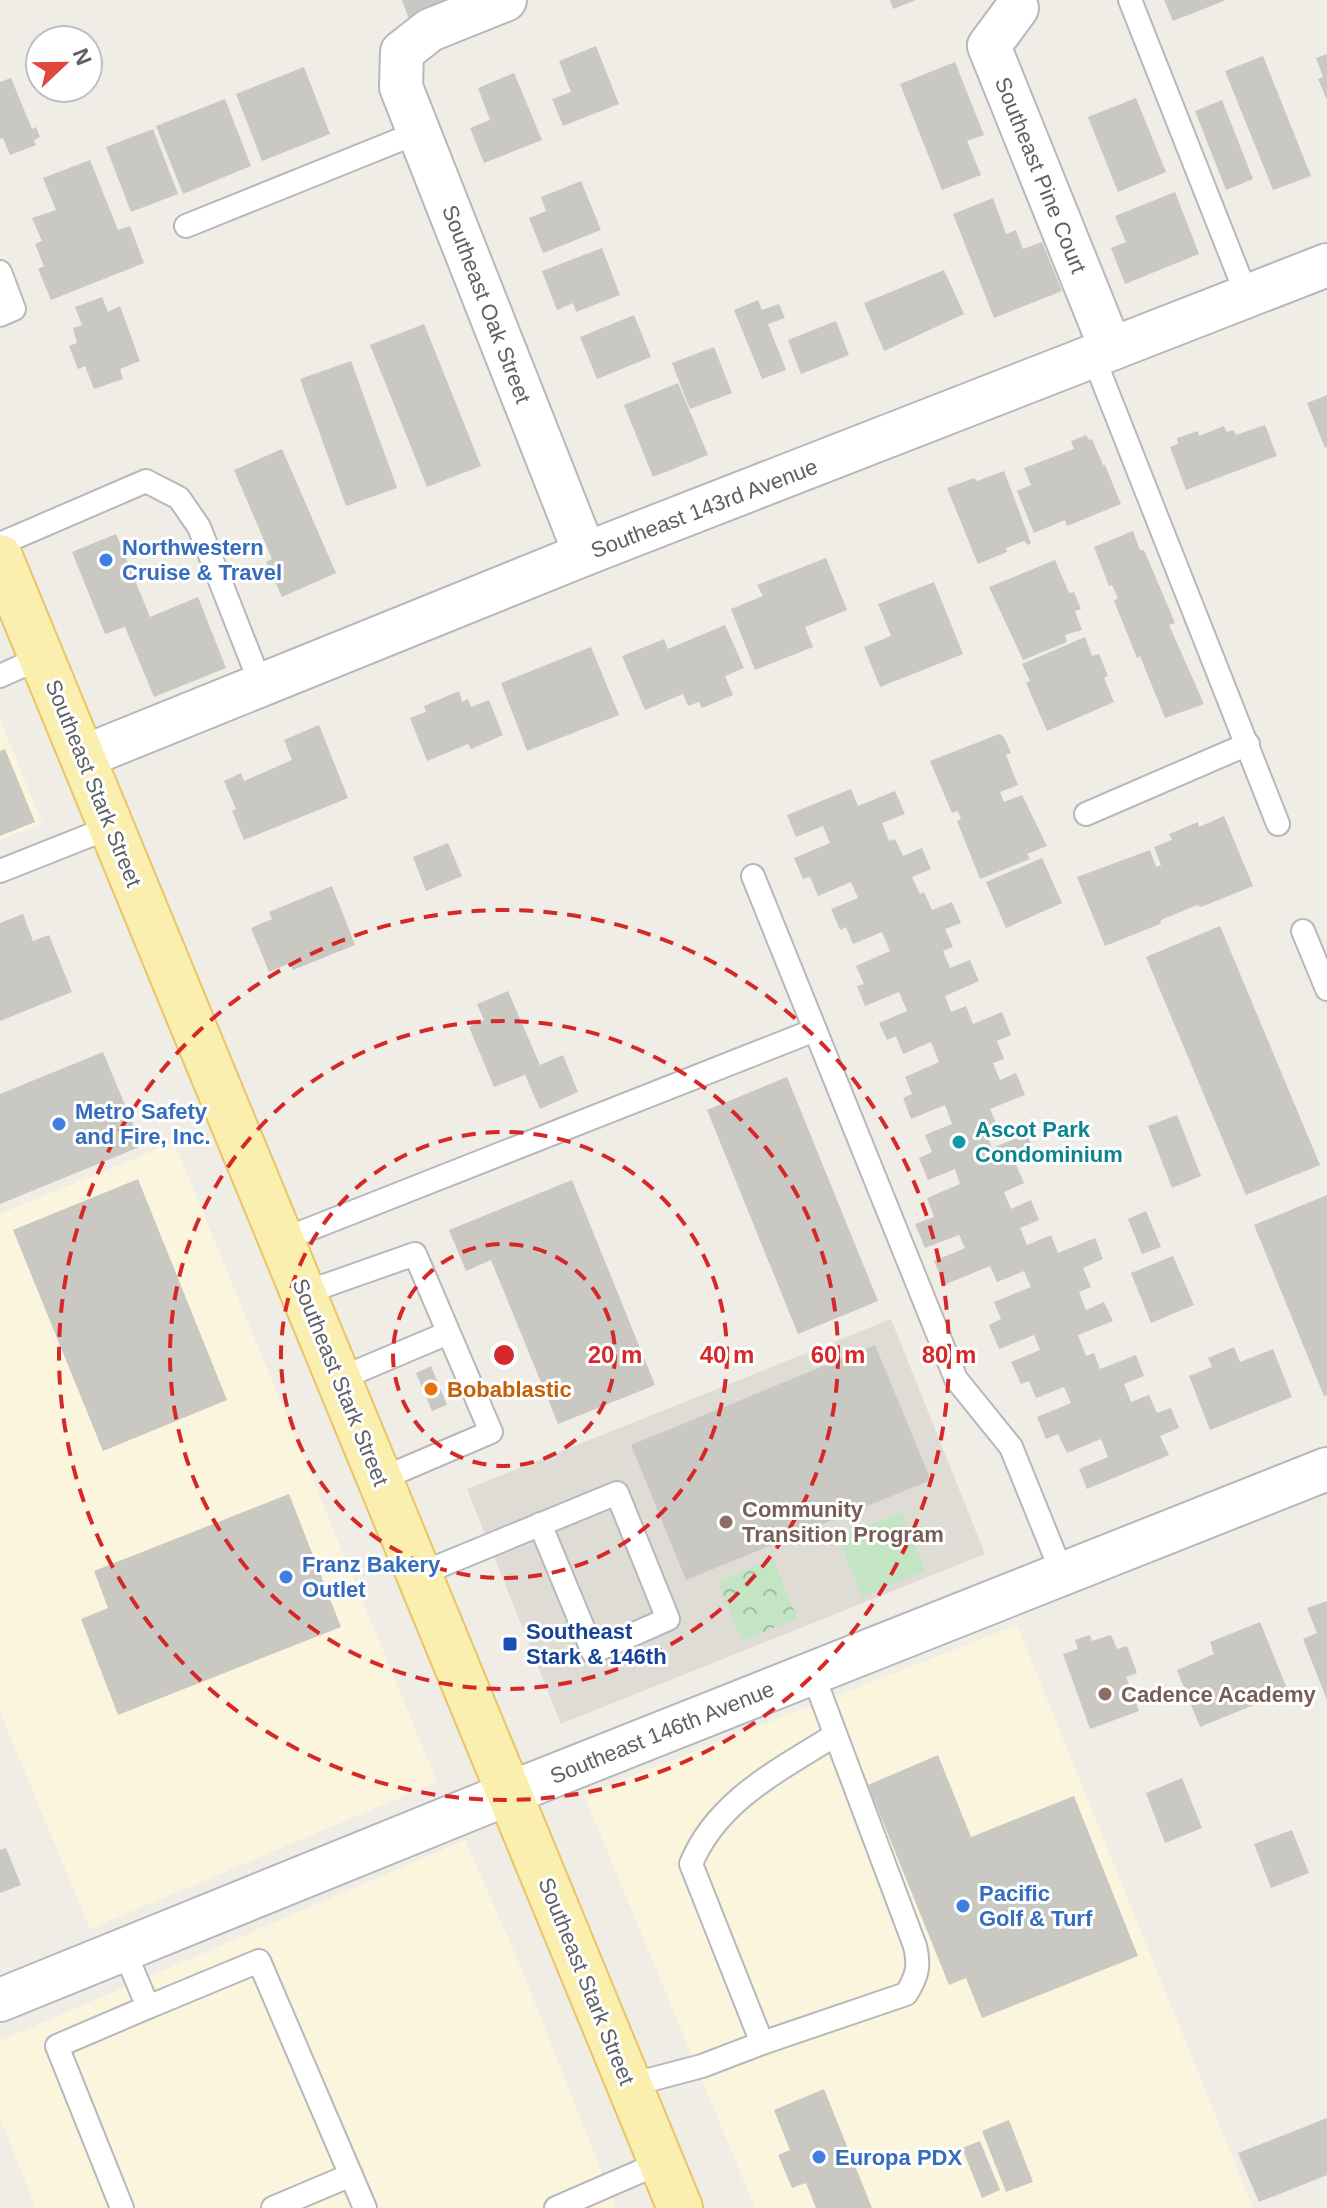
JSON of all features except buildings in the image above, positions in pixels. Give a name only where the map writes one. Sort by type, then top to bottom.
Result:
[{"type":"main road","name":"Southeast Stark Street","points":[[0,557],[680,2208]]},
{"type":"street","name":"Southeast Oak Street","points":[[505,0],[430,30],[402,52],[401,87],[585,554]]},
{"type":"street","name":"Southeast Pine Court","points":[[1017,8],[989,46],[1102,352]]},
{"type":"street","name":"Southeast 143rd Avenue","points":[[83,757],[585,554],[1327,265]]},
{"type":"street","name":"Southeast 146th Avenue","points":[[0,2000],[812,1672],[1327,1469]]},
{"type":"lane","points":[[1130,0],[1247,296]]},
{"type":"lane","points":[[186,226],[419,132]]},
{"type":"lane","points":[[0,272],[14,309],[0,315]]},
{"type":"lane","points":[[1102,352],[1278,824]]},
{"type":"lane","points":[[0,544],[146,481],[164,489],[179,498],[199,527],[261,685]]},
{"type":"lane","points":[[0,676],[42,657]]},
{"type":"lane","points":[[1086,814],[1248,744]]},
{"type":"lane","points":[[0,871],[111,827]]},
{"type":"lane","points":[[753,876],[956,1379],[1011,1447],[1062,1573]]},
{"type":"lane","points":[[1303,931],[1327,989]]},
{"type":"lane","points":[[282,1240],[815,1030]]},
{"type":"lane","points":[[304,1293],[415,1254],[491,1432],[381,1479]]},
{"type":"lane","points":[[339,1379],[448,1333]]},
{"type":"lane","points":[[420,1574],[540,1524],[617,1493],[668,1619],[593,1652],[540,1524]]},
{"type":"lane","points":[[630,2085],[702,2066],[906,1994],[917,1977],[919,1963],[915,1946],[812,1672]]},
{"type":"lane","points":[[762,2043],[691,1864],[709,1828],[725,1810],[749,1790],[835,1735]]},
{"type":"lane","points":[[124,1950],[148,2007]]},
{"type":"lane","points":[[122,2208],[57,2046],[259,1961],[365,2208]]},
{"type":"lane","points":[[556,2208],[662,2162]]},
{"type":"lane","points":[[273,2208],[351,2175]]},
{"type":"shaded area","points":[[0,719],[42,823],[0,840]]},
{"type":"shaded area","points":[[174,1142],[437,1782],[90,1929],[0,1712],[0,1214]]},
{"type":"shaded area","name":"Community Transition Program","points":[[891,1319],[985,1554],[561,1724],[467,1489]]},
{"type":"shaded area","points":[[1017,1625],[1253,2208],[755,2208],[584,1795]]},
{"type":"shaded area","points":[[465,1840],[520,1965],[616,2208],[36,2208],[0,2118],[0,2041]]},
{"type":"green space","points":[[902,1512],[925,1571],[862,1596],[838,1537]]},
{"type":"green space","points":[[773,1559],[797,1618],[742,1641],[718,1582]]},
{"type":"place","name":"Northwestern Cruise & Travel","points":[[106,560]]},
{"type":"place","name":"Metro Safety and Fire, Inc.","points":[[59,1124]]},
{"type":"place","name":"Ascot Park Condominium","points":[[959,1142]]},
{"type":"place","name":"Bobablastic","points":[[431,1389]]},
{"type":"place","name":"Community Transition Program","points":[[726,1522]]},
{"type":"place","name":"Franz Bakery Outlet","points":[[286,1577]]},
{"type":"place","name":"Southeast Stark & 146th","points":[[510,1644]]},
{"type":"place","name":"Cadence Academy","points":[[1105,1694]]},
{"type":"place","name":"Pacific Golf & Turf","points":[[963,1906]]},
{"type":"place","name":"Europa PDX","points":[[819,2157]]}]
